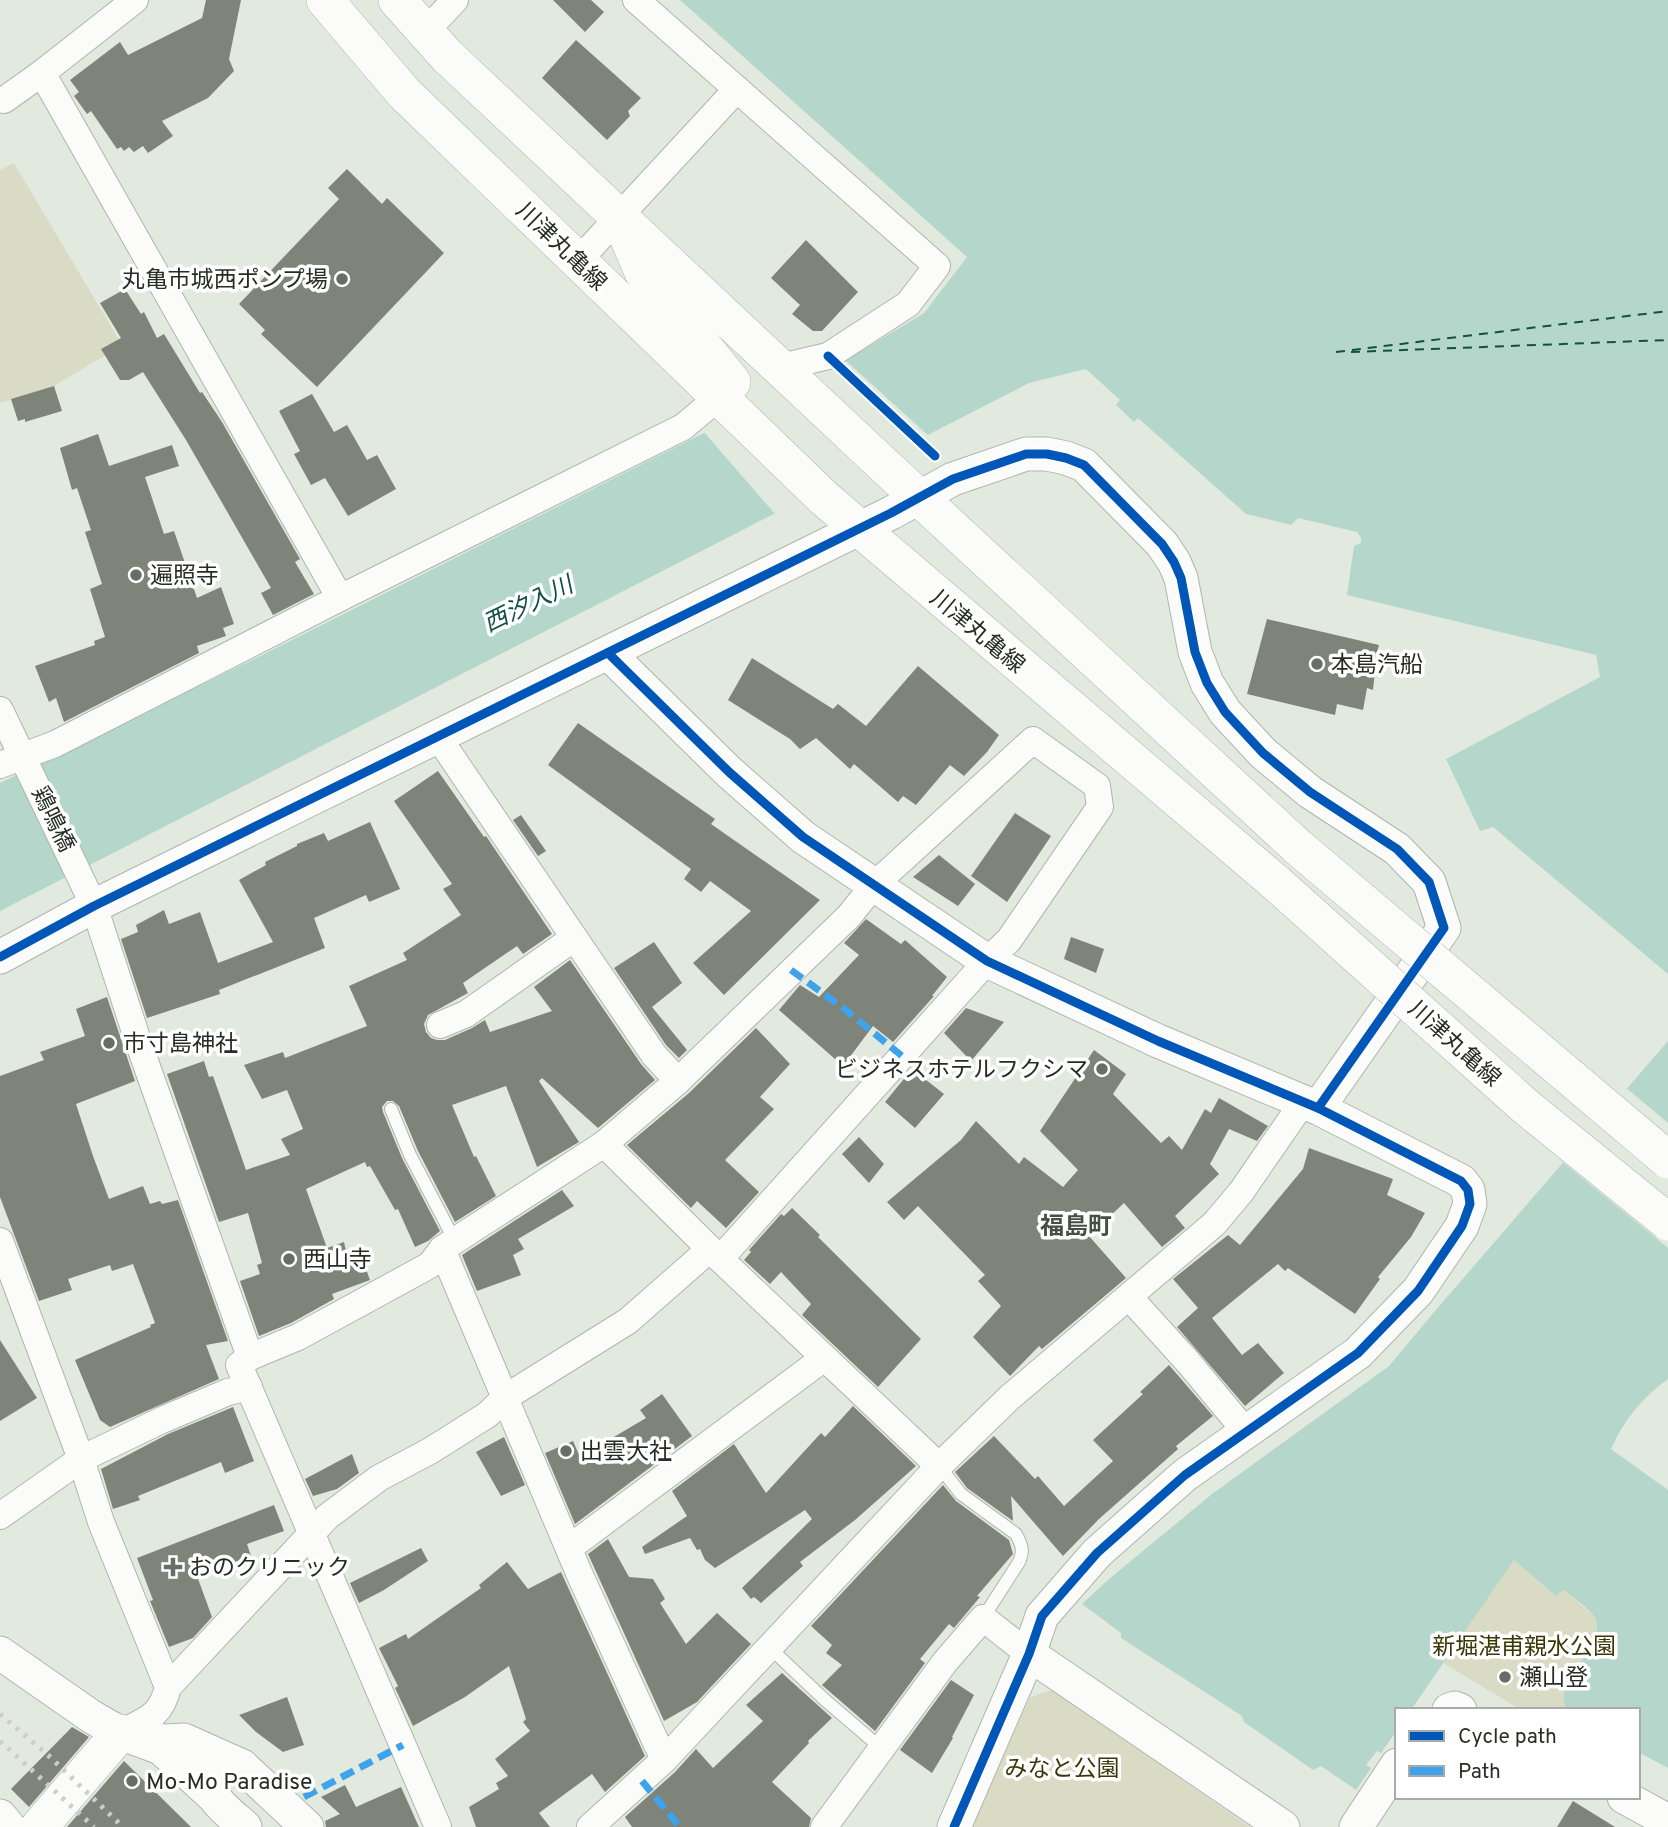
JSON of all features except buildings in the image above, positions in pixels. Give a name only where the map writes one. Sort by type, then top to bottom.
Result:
[{"type":"main road","name":"川津丸亀線","points":[[326,0],[404,93],[578,261],[848,510],[1275,882],[1525,1106],[1668,1222]]},
{"type":"main road","name":"川津丸亀線","points":[[397,0],[447,56],[888,469],[1299,848],[1668,1160]]},
{"type":"main road","points":[[620,216],[643,272],[729,398]]},
{"type":"main road","points":[[39,1827],[120,1733]]},
{"type":"street","points":[[4,100],[135,0]]},
{"type":"street","points":[[425,32],[455,0]]},
{"type":"street","points":[[636,0],[937,266],[908,304],[791,377]]},
{"type":"street","points":[[42,73],[340,598]]},
{"type":"street","points":[[578,261],[737,89]]},
{"type":"street","points":[[12,761],[55,744],[683,427],[729,398]]},
{"type":"street","points":[[0,957],[89,894],[438,737],[608,653],[848,510],[921,497],[953,479],[1026,454],[1056,456],[1084,465],[1162,544],[1181,579],[1195,652],[1207,683],[1225,712],[1273,761],[1310,792],[1397,849],[1429,882],[1444,929],[1311,1105],[1214,1224],[1009,1398],[939,1466],[664,1760],[590,1827]]},
{"type":"street","points":[[608,653],[730,772],[803,837],[987,961],[1158,1041],[1311,1105],[1461,1181],[1468,1189],[1470,1204],[1462,1226],[1418,1291],[1358,1353],[1185,1475],[1097,1553],[1042,1616],[1029,1654],[954,1827]]},
{"type":"street","name":"鶏鳴橋","points":[[0,710],[12,761],[89,894],[140,1048],[250,1357]]},
{"type":"street","points":[[438,737],[653,1055],[678,1081]]},
{"type":"street","points":[[120,1733],[156,1714],[164,1703],[168,1687],[312,1533],[327,1517],[379,1478],[430,1451],[487,1415],[506,1397],[628,1321],[715,1254],[1009,940],[1100,807],[1097,786],[1033,740],[873,886],[849,916],[678,1081],[604,1144],[448,1245],[430,1265],[298,1337],[250,1357],[239,1365],[312,1533],[438,1827]]},
{"type":"street","points":[[440,1025],[466,1014],[574,938]]},
{"type":"street","points":[[604,1144],[715,1254],[939,1466]]},
{"type":"street","points":[[0,1241],[8,1285],[81,1459],[101,1522],[168,1687]]},
{"type":"street","points":[[448,1245],[506,1397],[569,1548],[664,1760]]},
{"type":"street","points":[[1129,1297],[1247,1433]]},
{"type":"street","points":[[569,1548],[824,1358]]},
{"type":"street","points":[[0,1516],[81,1459],[162,1420],[228,1392],[248,1387]]},
{"type":"street","points":[[824,1827],[944,1662],[983,1618],[1029,1654],[1283,1827]]},
{"type":"street","points":[[0,1653],[92,1717],[120,1733],[161,1748],[245,1827]]},
{"type":"street","points":[[120,1733],[164,1741],[184,1740],[242,1766],[307,1827]]},
{"type":"street","points":[[211,1794],[209,1785],[217,1770],[226,1766],[242,1766]]},
{"type":"street","points":[[1356,1827],[1395,1768]]},
{"type":"street","points":[[1628,1799],[1668,1821]]},
{"type":"street","points":[[0,1816],[9,1827]]},
{"type":"lane","points":[[391,1109],[448,1245]]},
{"type":"lane","points":[[939,1466],[961,1494],[1016,1535],[1021,1544],[1023,1552],[1019,1562],[983,1618]]},
{"type":"lane","points":[[770,1647],[825,1700],[881,1748]]},
{"type":"green space","points":[[14,163],[122,345],[54,386],[0,403],[0,170]]},
{"type":"green space","name":"新堀湛甫親水公園","points":[[1514,1560],[1556,1596],[1564,1590],[1594,1616],[1598,1627],[1563,1704],[1565,1708],[1518,1708],[1443,1663]]},
{"type":"green space","name":"みなと公園","points":[[1052,1690],[1250,1827],[972,1827],[1030,1697]]},
{"type":"water","name":"西汐入川","points":[[680,0],[1668,0],[1668,974],[1493,827],[1480,831],[1446,759],[1600,677],[1596,655],[1347,595],[1354,546],[1361,543],[1357,532],[1298,518],[1291,525],[1246,514],[1138,418],[1134,422],[1116,405],[1120,400],[1086,369],[1029,383],[0,911],[0,783],[264,654],[833,368],[924,313],[967,257]]},
{"type":"water","points":[[1668,1041],[1668,1379],[1635,1410],[1611,1449],[1668,1490],[1668,1768],[1640,1753],[1640,1708],[1566,1708],[1564,1698],[1567,1686],[1595,1637],[1597,1626],[1593,1615],[1564,1590],[1556,1596],[1514,1560],[1412,1708],[1395,1708],[1395,1733],[1381,1753],[1377,1751],[1366,1765],[1371,1768],[1356,1790],[1321,1766],[1313,1770],[1244,1722],[1242,1716],[1121,1638],[1121,1633],[1082,1604],[1212,1494],[1389,1366]]},
{"type":"pier","points":[[844,359],[931,438],[776,515],[703,431]]},
{"type":"pier","points":[[1624,1086],[1668,1123],[1668,1248],[1560,1160]]},
{"type":"ferry route","points":[[1336,352],[1668,311]]},
{"type":"ferry route","points":[[1351,352],[1668,340]]},
{"type":"railway","points":[[0,1714],[49,1756],[123,1827]]},
{"type":"railway","points":[[0,1741],[94,1827]]},
{"type":"marked path","points":[[791,970],[902,1056]]},
{"type":"marked path","points":[[304,1797],[403,1745]]},
{"type":"marked path","points":[[642,1781],[680,1827]]},
{"type":"cycle path","points":[[828,356],[935,456]]},
{"type":"cycle path","points":[[0,957],[94,906],[891,513],[953,479],[1026,454],[1047,454],[1084,465],[1162,544],[1181,578],[1195,652],[1207,683],[1225,712],[1263,753],[1310,792],[1397,849],[1429,882],[1444,928],[1318,1108]]},
{"type":"cycle path","points":[[608,653],[729,772],[803,837],[987,961],[1158,1041],[1318,1108],[1461,1181],[1468,1190],[1470,1204],[1462,1226],[1418,1291],[1358,1353],[1185,1475],[1097,1553],[1042,1616],[1029,1654],[954,1827]]},
{"type":"place","name":"丸亀市城西ポンプ場","points":[[342,279]]},
{"type":"place","name":"遍照寺","points":[[136,575]]},
{"type":"place","name":"本島汽船","points":[[1317,664]]},
{"type":"place","name":"市寸島神社","points":[[109,1043]]},
{"type":"place","name":"ビジネスホテルフクシマ","points":[[1102,1069]]},
{"type":"place","name":"西山寺","points":[[289,1259]]},
{"type":"place","name":"出雲大社","points":[[566,1451]]},
{"type":"place","name":"おのクリニック","points":[[173,1567]]},
{"type":"place","name":"瀬山登","points":[[1505,1677]]},
{"type":"place","name":"Mo-Mo Paradise","points":[[132,1781]]},
{"type":"district","name":"福島町","points":[[1076,1226]]}]
